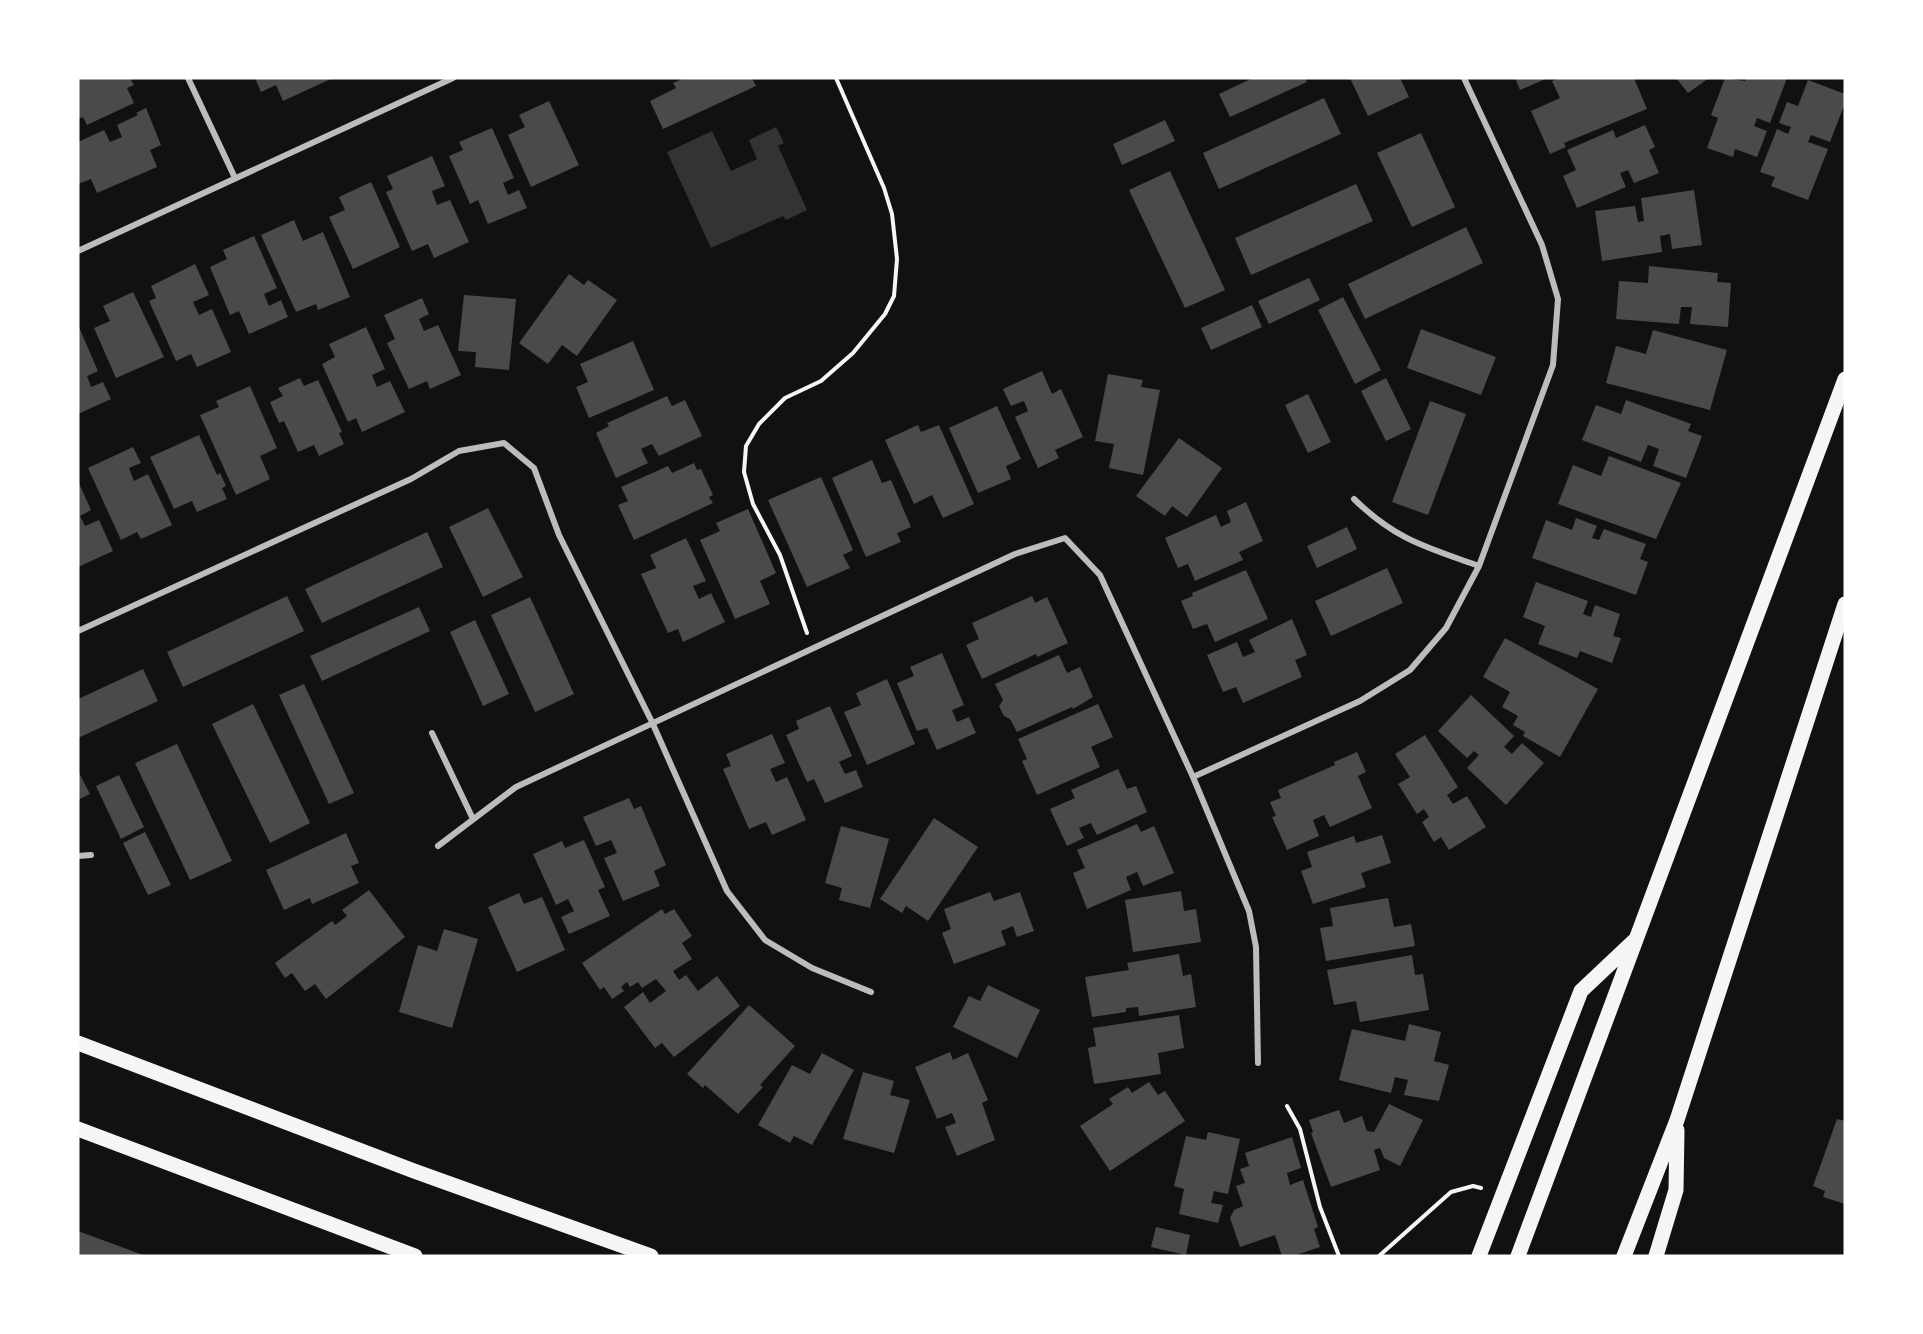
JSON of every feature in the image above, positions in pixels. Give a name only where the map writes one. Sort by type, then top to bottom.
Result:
[{"type":"main road","points":[[1518,1256],[1845,379]]},
{"type":"main road","points":[[1624,1256],[1677,1120],[1845,604]]},
{"type":"main road","points":[[1479,1256],[1581,991],[1636,939]]},
{"type":"main road","points":[[78,1042],[414,1171],[651,1256]]},
{"type":"main road","points":[[1656,1256],[1676,1190],[1677,1120]]},
{"type":"main road","points":[[78,1129],[388,1251],[415,1256]]},
{"type":"street","points":[[188,78],[235,178]]},
{"type":"street","points":[[78,251],[453,78]]},
{"type":"street","points":[[1193,777],[1360,701],[1410,670],[1446,628],[1479,566],[1553,365],[1558,300],[1542,245],[1464,78]]},
{"type":"street","points":[[78,631],[411,478],[459,451],[504,443],[534,468],[559,535],[652,722],[727,891],[765,940],[812,968],[871,992]]},
{"type":"street","points":[[1354,499],[1378,523],[1408,541],[1479,566]]},
{"type":"street","points":[[438,846],[516,787],[1015,554],[1065,538],[1100,575],[1193,777],[1248,911],[1256,947],[1258,1063]]},
{"type":"street","points":[[432,733],[473,819]]},
{"type":"street","points":[[78,856],[91,855]]},
{"type":"path","points":[[812,648],[780,555],[753,504],[744,472],[746,446],[759,424],[785,398],[821,381],[853,353],[885,314],[894,296],[897,259],[892,214],[884,188],[836,78]]},
{"type":"path","points":[[1287,1106],[1300,1129],[1320,1207],[1339,1256]]},
{"type":"path","points":[[1379,1256],[1451,1192],[1473,1186],[1490,1192]]},
{"type":"shaded area","points":[[776,127],[784,143],[778,146],[807,210],[786,220],[783,216],[711,248],[667,152],[712,131],[731,171],[757,159],[749,140]]},
{"type":"building","points":[[78,78],[130,78],[134,85],[127,88],[134,103],[87,125],[83,117],[78,119]]},
{"type":"building","points":[[255,78],[333,78],[283,101],[276,85],[261,92]]},
{"type":"building","points":[[684,78],[752,78],[756,86],[663,129],[650,101],[676,88],[673,83]]},
{"type":"building","points":[[1253,78],[1305,78],[1307,82],[1230,117],[1219,94]]},
{"type":"building","points":[[1350,78],[1400,78],[1409,97],[1368,116]]},
{"type":"building","points":[[1515,78],[1548,78],[1520,90]]},
{"type":"building","points":[[1560,78],[1634,78],[1647,109],[1564,143],[1566,147],[1550,154],[1531,111],[1560,98],[1552,81]]},
{"type":"building","points":[[1676,78],[1709,78],[1688,93]]},
{"type":"building","points":[[1725,78],[1745,81],[1746,78],[1787,78],[1770,123],[1757,118],[1754,126],[1767,131],[1757,157],[1735,149],[1733,157],[1707,148],[1718,118],[1711,115]]},
{"type":"building","points":[[1808,80],[1845,94],[1845,103],[1830,142],[1811,135],[1808,142],[1828,149],[1808,200],[1771,186],[1775,177],[1760,172],[1777,129],[1788,134],[1791,127],[1779,123],[1787,102],[1798,106]]},
{"type":"building","points":[[1324,98],[1341,134],[1219,189],[1203,153]]},
{"type":"building","points":[[549,101],[579,165],[531,187],[508,135],[525,127],[519,115]]},
{"type":"building","points":[[146,108],[161,145],[150,150],[157,167],[97,193],[91,179],[78,184],[78,142],[104,130],[110,142],[122,137],[117,125],[138,115],[136,113]]},
{"type":"building","points":[[1165,120],[1175,141],[1122,165],[1113,144]]},
{"type":"building","points":[[1645,125],[1655,147],[1649,150],[1659,173],[1634,183],[1628,170],[1620,173],[1626,187],[1577,208],[1563,176],[1576,170],[1567,150],[1613,130],[1616,138]]},
{"type":"building","points":[[492,128],[514,178],[503,183],[508,195],[519,190],[527,208],[488,224],[478,200],[470,204],[449,156],[463,150],[459,142]]},
{"type":"building","points":[[1421,133],[1455,207],[1412,227],[1377,153]]},
{"type":"building","points":[[432,156],[445,186],[432,191],[437,205],[450,200],[469,242],[434,258],[428,244],[412,251],[386,192],[393,189],[387,176]]},
{"type":"building","points":[[1170,171],[1225,290],[1185,308],[1129,190]]},
{"type":"building","points":[[371,182],[400,247],[353,269],[329,217],[345,210],[339,197]]},
{"type":"building","points":[[1356,184],[1373,221],[1251,275],[1235,238]]},
{"type":"building","points":[[1694,190],[1702,245],[1672,249],[1670,234],[1660,236],[1662,252],[1602,261],[1595,211],[1635,206],[1638,222],[1644,221],[1641,198]]},
{"type":"building","points":[[294,220],[303,241],[323,232],[350,297],[318,310],[316,304],[296,312],[261,235]]},
{"type":"building","points":[[1466,227],[1483,263],[1365,319],[1348,284]]},
{"type":"building","points":[[254,236],[277,288],[264,294],[269,306],[281,300],[288,317],[249,334],[239,311],[230,315],[210,267],[227,259],[223,250]]},
{"type":"building","points":[[195,264],[209,295],[193,302],[199,315],[212,309],[231,352],[197,367],[191,354],[176,361],[149,301],[156,298],[151,286]]},
{"type":"building","points":[[1649,266],[1718,273],[1717,282],[1731,283],[1728,327],[1690,324],[1692,307],[1681,307],[1679,324],[1616,319],[1619,281],[1648,283]]},
{"type":"building","points":[[569,274],[584,285],[588,280],[617,300],[577,356],[562,345],[548,364],[519,343]]},
{"type":"building","points":[[1309,278],[1320,300],[1269,324],[1258,301]]},
{"type":"building","points":[[133,292],[164,357],[116,378],[94,328],[110,321],[103,306]]},
{"type":"building","points":[[464,295],[516,299],[509,370],[475,367],[476,352],[458,351]]},
{"type":"building","points":[[1343,297],[1381,370],[1355,384],[1318,310]]},
{"type":"building","points":[[422,298],[429,314],[419,319],[424,331],[438,325],[461,375],[430,389],[427,381],[409,389],[387,343],[395,339],[384,315]]},
{"type":"building","points":[[1252,305],[1262,327],[1211,350],[1201,328]]},
{"type":"building","points":[[78,325],[98,371],[87,376],[91,387],[103,382],[111,399],[78,414]]},
{"type":"building","points":[[366,327],[385,369],[372,375],[377,387],[390,381],[405,412],[362,432],[356,418],[348,422],[322,364],[335,357],[329,344]]},
{"type":"building","points":[[1421,329],[1496,357],[1481,395],[1407,368]]},
{"type":"building","points":[[1653,330],[1727,350],[1710,410],[1606,383],[1616,346],[1646,354]]},
{"type":"building","points":[[633,341],[654,390],[589,418],[576,387],[588,382],[580,364]]},
{"type":"building","points":[[1042,371],[1052,394],[1061,389],[1083,437],[1055,450],[1059,458],[1038,468],[1015,417],[1028,411],[1024,401],[1011,406],[1003,389]]},
{"type":"building","points":[[1108,374],[1143,380],[1141,387],[1160,390],[1143,475],[1109,468],[1114,444],[1095,441]]},
{"type":"building","points":[[300,378],[304,386],[318,380],[342,432],[339,433],[344,444],[319,456],[314,445],[298,452],[284,421],[279,423],[270,402],[283,396],[278,388]]},
{"type":"building","points":[[1386,378],[1411,429],[1386,441],[1361,391]]},
{"type":"building","points":[[250,386],[277,448],[260,456],[270,479],[236,495],[200,415],[219,407],[216,401]]},
{"type":"building","points":[[1308,394],[1331,442],[1308,453],[1285,405]]},
{"type":"building","points":[[667,396],[672,406],[685,400],[702,436],[659,456],[652,444],[641,449],[648,463],[616,478],[596,433],[609,426],[607,423]]},
{"type":"building","points":[[1626,400],[1691,424],[1688,431],[1702,436],[1686,478],[1653,466],[1659,449],[1648,445],[1641,462],[1582,440],[1596,405],[1621,414]]},
{"type":"building","points":[[1430,401],[1466,414],[1428,515],[1392,502]]},
{"type":"building","points":[[997,406],[1021,459],[1006,466],[1011,479],[978,493],[949,428]]},
{"type":"building","points":[[918,425],[921,432],[939,425],[974,504],[943,518],[932,495],[914,504],[885,440]]},
{"type":"building","points":[[199,435],[217,475],[220,473],[226,486],[222,488],[227,499],[197,512],[192,501],[174,509],[150,457]]},
{"type":"building","points":[[1179,438],[1222,468],[1187,517],[1172,506],[1165,516],[1136,496]]},
{"type":"building","points":[[133,447],[141,463],[129,468],[134,481],[148,474],[172,525],[141,539],[137,532],[121,540],[88,468]]},
{"type":"building","points":[[1609,456],[1681,483],[1656,539],[1558,504],[1573,465],[1601,476]]},
{"type":"building","points":[[872,460],[882,483],[891,480],[911,527],[897,533],[901,542],[866,557],[832,478]]},
{"type":"building","points":[[694,463],[697,470],[701,469],[713,495],[709,497],[713,503],[634,540],[618,505],[628,501],[621,487],[668,466],[672,473]]},
{"type":"building","points":[[821,477],[853,550],[843,555],[850,568],[807,587],[768,500]]},
{"type":"building","points":[[78,481],[91,510],[80,516],[85,526],[99,520],[113,551],[78,567]]},
{"type":"building","points":[[1246,502],[1263,541],[1239,552],[1243,560],[1195,581],[1188,564],[1178,568],[1165,538],[1216,515],[1221,527],[1231,522],[1227,511]]},
{"type":"building","points":[[488,508],[523,577],[483,597],[449,527]]},
{"type":"building","points":[[748,509],[776,573],[760,581],[770,604],[735,619],[700,540],[720,531],[716,523]]},
{"type":"building","points":[[1576,518],[1597,526],[1592,538],[1599,540],[1604,529],[1646,544],[1640,559],[1648,562],[1636,595],[1532,558],[1546,520],[1572,530]]},
{"type":"building","points":[[1347,527],[1357,549],[1317,568],[1307,546]]},
{"type":"building","points":[[427,532],[443,567],[322,623],[305,589]]},
{"type":"building","points":[[686,538],[706,581],[693,586],[699,599],[711,593],[725,622],[683,642],[678,629],[668,633],[641,574],[656,568],[650,555]]},
{"type":"building","points":[[1387,568],[1403,603],[1331,636],[1315,601]]},
{"type":"building","points":[[1246,570],[1268,619],[1215,642],[1207,624],[1193,629],[1181,601],[1193,596],[1192,593]]},
{"type":"building","points":[[1536,582],[1588,601],[1583,614],[1591,617],[1595,605],[1620,614],[1613,636],[1621,638],[1612,663],[1580,651],[1577,658],[1538,644],[1545,626],[1523,617]]},
{"type":"building","points":[[287,596],[304,631],[183,687],[167,652]]},
{"type":"building","points":[[1032,596],[1035,603],[1047,597],[1068,643],[1037,657],[1036,654],[982,679],[966,645],[979,639],[972,623]]},
{"type":"building","points":[[530,597],[574,694],[535,712],[491,615]]},
{"type":"building","points":[[419,607],[430,631],[322,681],[310,656]]},
{"type":"building","points":[[1292,619],[1307,655],[1295,660],[1302,677],[1243,703],[1236,687],[1223,692],[1207,655],[1237,642],[1243,657],[1255,652],[1249,640]]},
{"type":"building","points":[[475,620],[509,694],[483,706],[450,632]]},
{"type":"building","points":[[1505,638],[1598,689],[1560,757],[1523,736],[1525,732],[1513,725],[1518,716],[1502,707],[1510,692],[1483,677]]},
{"type":"building","points":[[942,653],[964,705],[952,710],[957,722],[969,717],[976,733],[937,750],[927,728],[917,731],[897,683],[914,676],[910,667]]},
{"type":"building","points":[[1059,655],[1067,673],[1080,667],[1093,697],[1073,709],[1072,707],[1017,732],[999,706],[1003,700],[995,684]]},
{"type":"building","points":[[143,669],[158,701],[78,738],[78,699]]},
{"type":"building","points":[[887,679],[915,744],[867,765],[844,712],[861,705],[856,693]]},
{"type":"building","points":[[304,684],[354,793],[329,804],[279,695]]},
{"type":"building","points":[[1471,695],[1514,736],[1504,747],[1512,754],[1522,743],[1544,763],[1506,805],[1467,768],[1479,755],[1474,751],[1467,758],[1438,731]]},
{"type":"building","points":[[253,704],[310,823],[270,843],[212,724]]},
{"type":"building","points":[[1098,704],[1113,737],[1091,747],[1100,767],[1037,795],[1022,761],[1027,759],[1018,739]]},
{"type":"building","points":[[830,706],[852,756],[839,762],[845,774],[856,770],[863,787],[825,803],[814,779],[807,782],[786,735],[799,729],[796,721]]},
{"type":"building","points":[[772,734],[785,763],[770,769],[776,782],[787,777],[806,820],[772,835],[766,822],[749,829],[723,769],[731,766],[726,754]]},
{"type":"building","points":[[1425,735],[1458,787],[1447,795],[1453,804],[1467,796],[1486,827],[1449,850],[1441,837],[1434,842],[1422,822],[1429,817],[1424,809],[1417,814],[1398,784],[1410,777],[1395,754]]},
{"type":"building","points":[[177,744],[232,861],[190,880],[135,763]]},
{"type":"building","points":[[1357,752],[1366,772],[1358,776],[1372,808],[1330,827],[1324,815],[1313,820],[1319,836],[1287,850],[1272,817],[1276,816],[1270,802],[1281,798],[1278,790],[1335,765],[1334,762]]},
{"type":"building","points":[[1118,769],[1127,789],[1136,786],[1147,812],[1097,835],[1091,823],[1079,828],[1084,838],[1067,846],[1050,809],[1075,798],[1071,790]]},
{"type":"building","points":[[78,771],[90,794],[78,800]]},
{"type":"building","points":[[119,775],[144,827],[121,839],[96,786]]},
{"type":"building","points":[[629,798],[634,809],[641,806],[666,865],[654,871],[660,886],[623,901],[604,858],[617,853],[611,840],[596,846],[583,817]]},
{"type":"building","points":[[934,818],[978,847],[928,921],[906,906],[902,913],[880,899]]},
{"type":"building","points":[[1137,824],[1141,832],[1154,826],[1174,873],[1143,886],[1137,872],[1126,877],[1131,890],[1087,909],[1073,873],[1085,868],[1077,850]]},
{"type":"building","points":[[841,826],[889,839],[870,908],[839,900],[842,888],[825,883]]},
{"type":"building","points":[[145,832],[171,885],[148,895],[123,843]]},
{"type":"building","points":[[346,833],[359,863],[351,866],[359,883],[312,904],[310,898],[284,910],[266,870]]},
{"type":"building","points":[[1382,835],[1391,863],[1361,873],[1366,887],[1313,904],[1301,871],[1312,867],[1307,852],[1354,836],[1356,843]]},
{"type":"building","points":[[584,840],[605,887],[598,890],[610,916],[569,934],[561,917],[574,911],[568,899],[556,905],[533,854],[562,841],[565,848]]},
{"type":"building","points":[[369,890],[405,937],[326,999],[315,984],[305,991],[292,973],[285,978],[275,963],[332,921],[335,925],[347,916],[342,910]]},
{"type":"building","points":[[1181,891],[1184,911],[1196,909],[1201,942],[1133,952],[1125,900]]},
{"type":"building","points":[[990,892],[994,901],[1020,892],[1034,931],[1017,937],[1013,926],[1001,931],[1006,945],[954,964],[942,933],[951,929],[944,909]]},
{"type":"building","points":[[519,893],[524,904],[542,897],[565,950],[517,972],[488,907]]},
{"type":"building","points":[[1388,898],[1394,927],[1411,924],[1415,946],[1326,961],[1320,928],[1333,926],[1330,908]]},
{"type":"building","points":[[662,909],[665,914],[674,909],[692,936],[682,943],[692,959],[673,971],[679,980],[686,975],[698,991],[717,976],[740,1006],[674,1057],[662,1043],[655,1048],[624,1007],[643,992],[650,1003],[666,991],[656,979],[642,988],[638,982],[630,987],[627,982],[621,987],[624,991],[612,999],[604,987],[600,990],[582,963]]},
{"type":"building","points":[[444,929],[478,939],[452,1028],[399,1012],[418,945],[437,951]]},
{"type":"building","points":[[1179,954],[1183,976],[1191,974],[1196,1007],[1139,1016],[1138,1007],[1126,1008],[1126,1012],[1092,1017],[1085,977],[1129,970],[1127,963]]},
{"type":"building","points":[[1412,955],[1415,975],[1423,974],[1429,1010],[1360,1022],[1356,1001],[1334,1005],[1327,970]]},
{"type":"building","points":[[988,985],[1040,1010],[1017,1058],[953,1027],[969,996],[980,1001]]},
{"type":"building","points":[[749,1005],[795,1046],[760,1085],[763,1087],[738,1114],[705,1085],[703,1088],[687,1074]]},
{"type":"building","points":[[1179,1015],[1184,1048],[1158,1053],[1161,1074],[1094,1084],[1088,1048],[1096,1046],[1093,1028]]},
{"type":"building","points":[[1409,1024],[1441,1032],[1434,1061],[1449,1065],[1439,1101],[1404,1095],[1408,1080],[1395,1077],[1391,1093],[1339,1080],[1352,1029],[1405,1041]]},
{"type":"building","points":[[950,1052],[953,1060],[968,1053],[988,1100],[982,1103],[995,1140],[957,1156],[945,1127],[956,1123],[952,1113],[937,1119],[915,1067]]},
{"type":"building","points":[[822,1053],[854,1070],[812,1145],[794,1136],[790,1143],[758,1125],[792,1065],[810,1074]]},
{"type":"building","points":[[863,1072],[894,1081],[890,1095],[910,1100],[894,1153],[843,1139]]},
{"type":"building","points":[[1149,1082],[1158,1095],[1165,1091],[1185,1121],[1110,1171],[1080,1126],[1113,1104],[1109,1099],[1128,1087],[1132,1093]]},
{"type":"building","points":[[1389,1104],[1423,1120],[1400,1166],[1384,1158],[1380,1148],[1374,1150],[1380,1170],[1331,1187],[1311,1133],[1313,1132],[1309,1120],[1339,1110],[1344,1123],[1362,1116],[1367,1131],[1374,1132]]},
{"type":"building","points":[[1837,1119],[1845,1121],[1845,1204],[1823,1197],[1825,1191],[1813,1186]]},
{"type":"building","points":[[1208,1132],[1240,1139],[1228,1194],[1214,1191],[1211,1203],[1223,1205],[1218,1223],[1179,1214],[1184,1189],[1174,1186],[1186,1136],[1206,1140]]},
{"type":"building","points":[[1292,1137],[1301,1168],[1287,1173],[1290,1185],[1303,1180],[1318,1227],[1314,1229],[1320,1247],[1293,1256],[1282,1256],[1275,1235],[1240,1247],[1230,1218],[1234,1210],[1243,1206],[1236,1186],[1245,1183],[1240,1169],[1249,1166],[1245,1153]]},
{"type":"building","points":[[1156,1227],[1190,1235],[1186,1255],[1151,1247]]},
{"type":"building","points":[[78,1231],[146,1256],[78,1256]]}]
